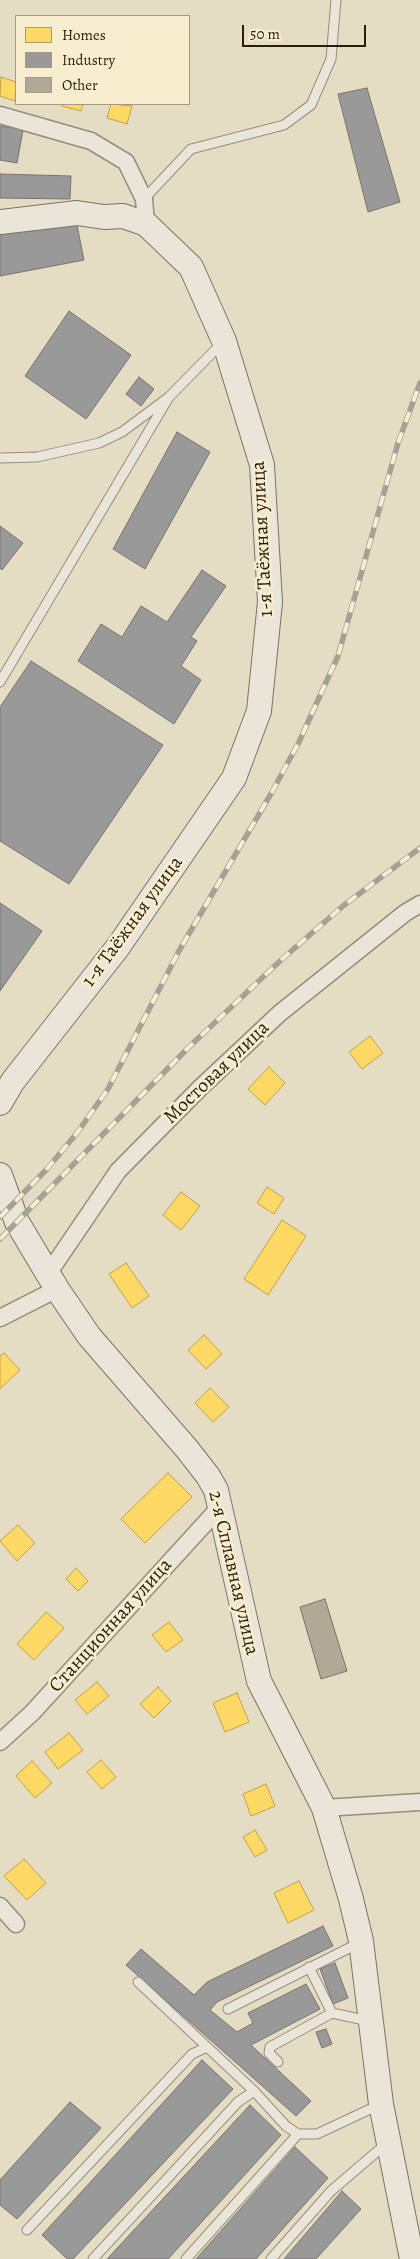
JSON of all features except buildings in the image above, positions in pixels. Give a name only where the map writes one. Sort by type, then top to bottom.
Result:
[{"type":"street","points":[[0,115],[91,141],[126,162],[144,200],[146,224]]},
{"type":"street","name":"1-я Таёжная улица","points":[[0,222],[76,213],[104,217],[123,216],[146,224],[191,267],[224,341],[262,465],[270,602],[259,711],[234,778],[118,947],[13,1082],[0,1104]]},
{"type":"street","name":"Мостовая улица","points":[[0,1318],[52,1281],[118,1171],[200,1088],[280,1013],[404,913],[420,904]]},
{"type":"street","name":"2-я Сплавная улица","points":[[0,1175],[17,1222],[52,1281],[89,1336],[208,1476],[216,1490],[258,1681],[324,1808],[361,1941],[381,2104],[412,2259]]},
{"type":"street","name":"Станционная улица","points":[[0,1742],[32,1713],[220,1507]]},
{"type":"street","points":[[324,1808],[420,1802]]},
{"type":"street","points":[[0,1906],[16,1924]]},
{"type":"lane","points":[[144,200],[191,150],[284,125],[311,105],[331,58],[336,0]]},
{"type":"lane","points":[[0,458],[37,457],[99,443],[122,432],[169,396],[224,341]]},
{"type":"lane","points":[[0,682],[169,396]]},
{"type":"lane","points":[[228,2009],[361,1941]]},
{"type":"lane","points":[[309,1967],[332,2013]]},
{"type":"lane","points":[[138,1982],[254,2090],[286,2126],[298,2134],[317,2134],[381,2104]]},
{"type":"lane","points":[[278,2062],[269,2053],[270,2047],[332,2013],[371,2022]]},
{"type":"lane","points":[[27,2230],[192,2054],[206,2047]]},
{"type":"lane","points":[[93,2259],[238,2102],[254,2090]]},
{"type":"lane","points":[[186,2259],[298,2134]]},
{"type":"lane","points":[[271,2259],[331,2191],[389,2141]]},
{"type":"railway","points":[[0,1217],[46,1170],[77,1133],[108,1089],[180,949],[272,792],[299,742],[338,656],[398,443],[420,383]]},
{"type":"railway","points":[[0,1239],[189,1047],[281,960],[343,906],[420,848]]}]
